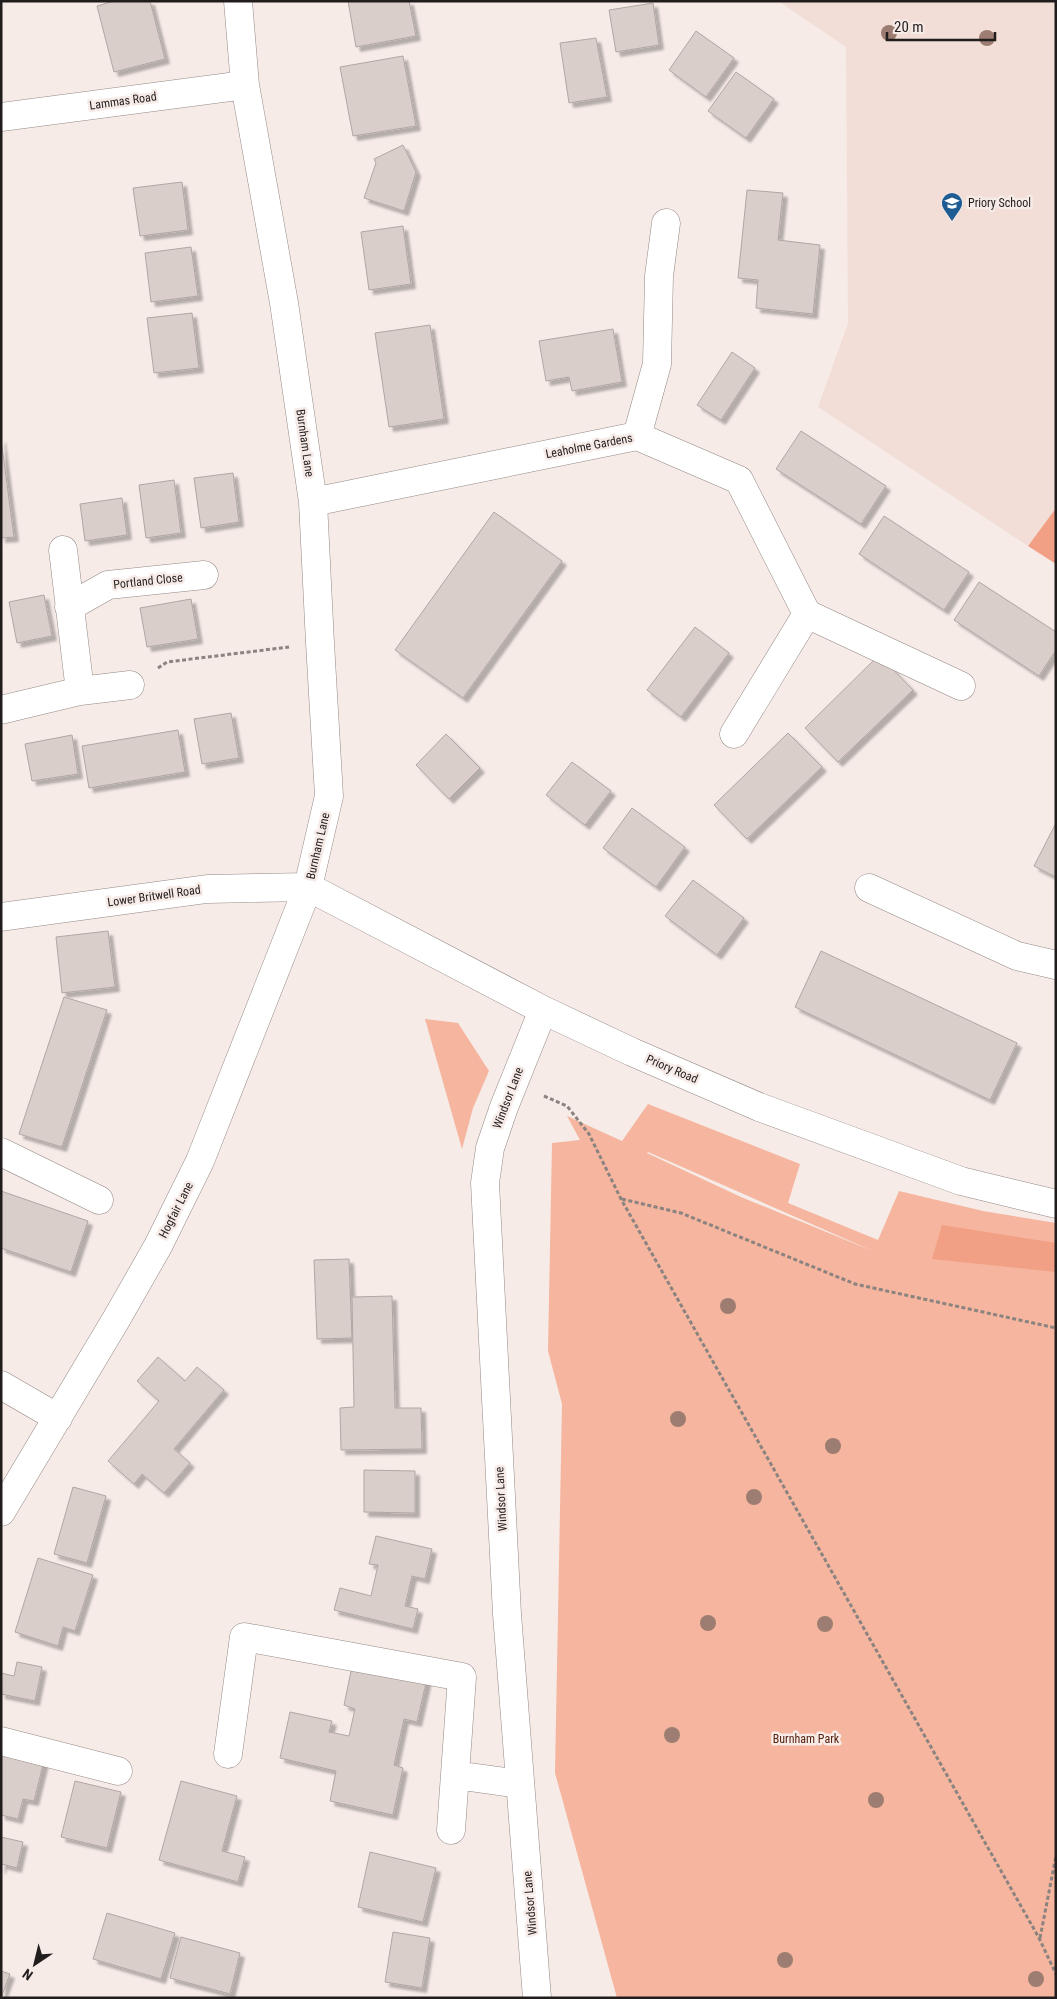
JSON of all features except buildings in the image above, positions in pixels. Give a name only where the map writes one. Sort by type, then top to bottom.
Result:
[{"type":"street","name":"Burnham Lane","points":[[238,1],[245,85],[284,303],[314,502],[329,796],[308,887]]},
{"type":"street","name":"Lammas Road","points":[[1,117],[245,85]]},
{"type":"street","points":[[637,436],[657,364],[658,276],[666,223]]},
{"type":"street","name":"Leaholme Gardens","points":[[314,502],[637,436],[739,480],[807,614]]},
{"type":"street","points":[[63,550],[80,691]]},
{"type":"street","name":"Portland Close","points":[[69,607],[108,585],[204,575]]},
{"type":"street","points":[[734,734],[807,614],[961,686]]},
{"type":"street","points":[[1,710],[80,691],[130,685]]},
{"type":"street","name":"Lower Britwell Road","points":[[1,917],[207,889],[308,887]]},
{"type":"street","name":"Priory Road","points":[[308,887],[543,1010],[632,1052],[759,1107],[961,1181],[1056,1204]]},
{"type":"street","name":"Hogfair Lane","points":[[1,1512],[117,1318],[189,1185],[203,1154],[308,887]]},
{"type":"street","points":[[869,888],[1017,956],[1056,965]]},
{"type":"street","name":"Windsor Lane","points":[[538,1998],[506,1614],[485,1183],[490,1148],[543,1010]]},
{"type":"street","points":[[1,1152],[99,1200]]},
{"type":"street","points":[[1,1385],[58,1418]]},
{"type":"street","points":[[228,1754],[244,1637],[462,1677],[451,1830]]},
{"type":"street","points":[[1,1741],[118,1771]]},
{"type":"street","points":[[455,1775],[520,1784]]},
{"type":"path","points":[[130,685],[167,662],[320,643]]},
{"type":"path","points":[[514,1082],[567,1106],[589,1134],[621,1199],[1040,1938],[1056,1974]]},
{"type":"path","points":[[621,1199],[681,1213],[855,1284],[1056,1328]]},
{"type":"path","points":[[1040,1938],[1056,1856]]},
{"type":"shaded area","name":"Priory School","points":[[778,1],[1056,1],[1056,508],[1028,546],[818,407],[848,323],[846,47]]},
{"type":"shaded area","points":[[1056,508],[1056,564],[1028,546]]},
{"type":"shaded area","points":[[942,1225],[1056,1243],[1056,1272],[932,1259]]},
{"type":"green space","points":[[425,1019],[458,1023],[489,1071],[473,1108],[462,1149]]},
{"type":"green space","name":"Burnham Park","points":[[648,1104],[800,1164],[788,1203],[878,1240],[899,1191],[983,1211],[1056,1223],[1056,1998],[617,1998],[555,1773],[562,1404],[548,1351],[552,1143],[580,1140],[567,1116],[622,1141]],"holes":[[[648,1152],[875,1252],[741,1197]]]},
{"type":"place","name":"Priory School","points":[[952,222]]}]
